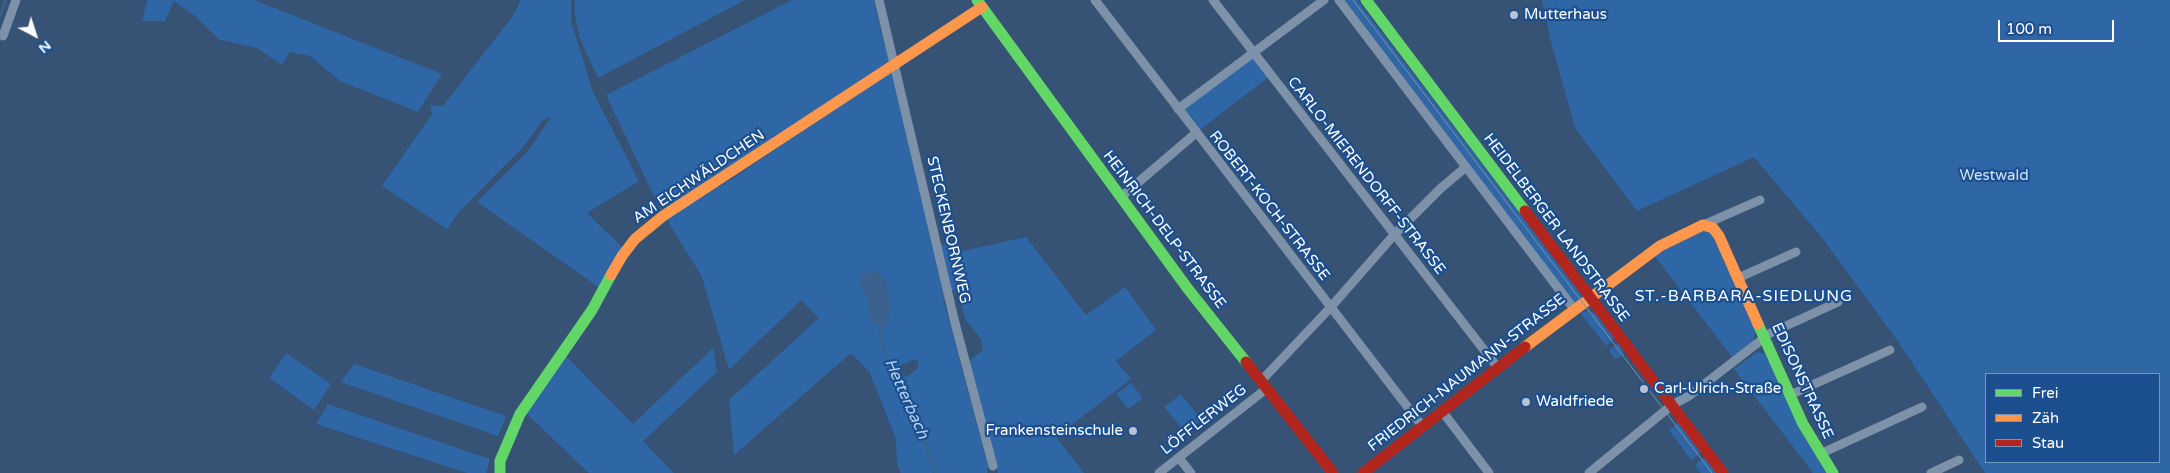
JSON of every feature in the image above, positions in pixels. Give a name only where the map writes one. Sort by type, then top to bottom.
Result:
[{"type":"street","points":[[3,36],[16,0]]},
{"type":"street","name":"STECKENBORNWEG","points":[[879,0],[955,322],[992,466]]},
{"type":"street","name":"ROBERT-KOCH-STRASSE","points":[[1095,0],[1423,427]]},
{"type":"street","name":"CARLO-MIERENDORFF-STRASSE","points":[[1213,0],[1498,368]]},
{"type":"street","points":[[1178,109],[1324,0]]},
{"type":"street","points":[[1339,0],[1574,309]]},
{"type":"street","name":"HEIDELBERGER LANDSTRASSE","points":[[1366,0],[1589,298],[1723,473]]},
{"type":"street","name":"AM EICHWÄLDCHEN","points":[[500,473],[500,461],[520,414],[592,310],[622,256],[635,238],[663,216],[894,66],[979,4]]},
{"type":"street","name":"HEINRICH-DELP-STRASSE","points":[[979,4],[1199,303],[1334,473]]},
{"type":"street","points":[[1120,197],[1196,133]]},
{"type":"street","name":"LÖFFLERWEG","points":[[1159,473],[1180,458],[1264,385],[1394,235],[1441,188],[1466,167]]},
{"type":"street","points":[[1589,298],[1660,246],[1702,225],[1760,200]]},
{"type":"street","name":"EDISONSTRASSE","points":[[1702,225],[1712,228],[1719,236],[1790,395],[1820,454],[1833,473]]},
{"type":"street","points":[[1738,278],[1796,252]]},
{"type":"street","name":"FRIEDRICH-NAUMANN-STRASSE","points":[[1363,473],[1589,298]]},
{"type":"street","points":[[1589,473],[1672,405],[1689,396],[1764,337],[1838,302]]},
{"type":"street","points":[[1790,395],[1890,350]]},
{"type":"street","points":[[1820,454],[1922,407]]},
{"type":"street","points":[[1442,412],[1489,473]]},
{"type":"street","points":[[1180,458],[1191,473]]},
{"type":"street","points":[[1931,473],[1959,460]]},
{"type":"green space","points":[[147,0],[254,0],[442,74],[418,112],[340,81],[310,56],[290,52],[282,65],[257,48],[220,40],[195,16],[174,1],[165,21],[142,21]]},
{"type":"green space","points":[[521,0],[571,0],[571,21],[593,92],[639,181],[587,213],[623,248],[600,288],[477,202],[529,150],[551,117],[543,120],[524,146],[459,212],[447,229],[382,186],[432,114],[430,105],[443,106],[512,17]]},
{"type":"green space","points":[[575,0],[745,0],[598,78],[580,39],[575,15]]},
{"type":"green space","points":[[792,0],[874,0],[881,33],[891,63],[669,208],[660,209],[606,95]]},
{"type":"green space","points":[[1345,0],[1357,0],[1581,294],[1582,297],[1575,304]]},
{"type":"green space","name":"Westwald","points":[[1542,0],[2170,0],[2170,473],[1985,473],[1899,343],[1823,239],[1754,157],[1637,211],[1575,128],[1550,38]]},
{"type":"green space","points":[[1253,52],[1271,75],[1196,133],[1178,109]]},
{"type":"green space","points":[[891,70],[933,246],[946,245],[949,254],[1026,237],[1086,315],[1125,287],[1156,330],[1116,361],[1131,379],[1056,437],[1084,473],[998,473],[966,363],[983,350],[981,339],[965,319],[957,288],[943,298],[988,466],[987,473],[901,473],[897,464],[896,439],[869,371],[851,353],[734,455],[729,400],[819,318],[801,300],[729,370],[702,277],[666,218],[732,179]],"holes":[[[913,360],[918,361],[918,368],[908,376],[900,378],[894,368]]]},
{"type":"green space","points":[[1704,231],[1711,233],[1756,332],[1752,342],[1732,357],[1654,255]]},
{"type":"green space","points":[[1589,309],[1592,313],[1595,313],[1614,338],[1606,346],[1581,314]]},
{"type":"green space","points":[[1619,343],[1624,354],[1615,359],[1609,350]]},
{"type":"green space","points":[[713,348],[717,372],[643,441],[674,473],[589,473],[526,413],[565,355],[633,424]]},
{"type":"green space","points":[[1757,352],[1766,354],[1829,473],[1813,473],[1734,369]]},
{"type":"green space","points":[[286,353],[331,384],[314,410],[269,378]]},
{"type":"green space","points":[[354,364],[506,416],[498,436],[341,382]]},
{"type":"green space","points":[[1131,383],[1143,398],[1128,409],[1116,394]]},
{"type":"green space","points":[[1181,394],[1202,420],[1186,433],[1164,407]]},
{"type":"green space","points":[[328,404],[490,459],[486,473],[467,473],[316,424]]},
{"type":"green space","points":[[1679,422],[1701,452],[1691,460],[1669,430]]},
{"type":"green space","points":[[1705,457],[1717,473],[1701,473],[1696,467],[1697,463]]},
{"type":"shaded area","points":[[879,272],[886,283],[890,305],[887,326],[873,324],[868,313],[870,301],[858,277],[864,274]]},
{"type":"waterway","points":[[0,16],[6,0]]},
{"type":"waterway","name":"Hetterbach","points":[[881,325],[881,341],[891,370],[904,390],[923,434],[934,473]]},
{"type":"tram line","points":[[1353,0],[1712,473]]},
{"type":"traffic: fast","points":[[977,0],[1188,289],[1246,362]]},
{"type":"traffic: fast","points":[[1366,0],[1525,211]]},
{"type":"traffic: fast","points":[[500,473],[500,461],[520,414],[592,310],[611,275]]},
{"type":"traffic: fast","points":[[1758,324],[1803,424],[1833,473]]},
{"type":"traffic: slow","points":[[611,275],[635,239],[663,216],[982,7]]},
{"type":"traffic: slow","points":[[1525,347],[1660,246],[1703,225],[1713,228],[1719,236],[1758,324]]},
{"type":"traffic: jam","points":[[1525,211],[1723,473]]},
{"type":"traffic: jam","points":[[1363,473],[1525,347]]},
{"type":"traffic: jam","points":[[1246,362],[1333,473]]},
{"type":"place","name":"Mutterhaus","points":[[1514,15]]},
{"type":"place","name":"Carl-Ulrich-Straße","points":[[1644,389]]},
{"type":"place","name":"Waldfriede","points":[[1526,402]]},
{"type":"place","name":"Frankensteinschule","points":[[1133,431]]},
{"type":"district","name":"ST.-BARBARA-SIEDLUNG","points":[[1744,297]]}]
